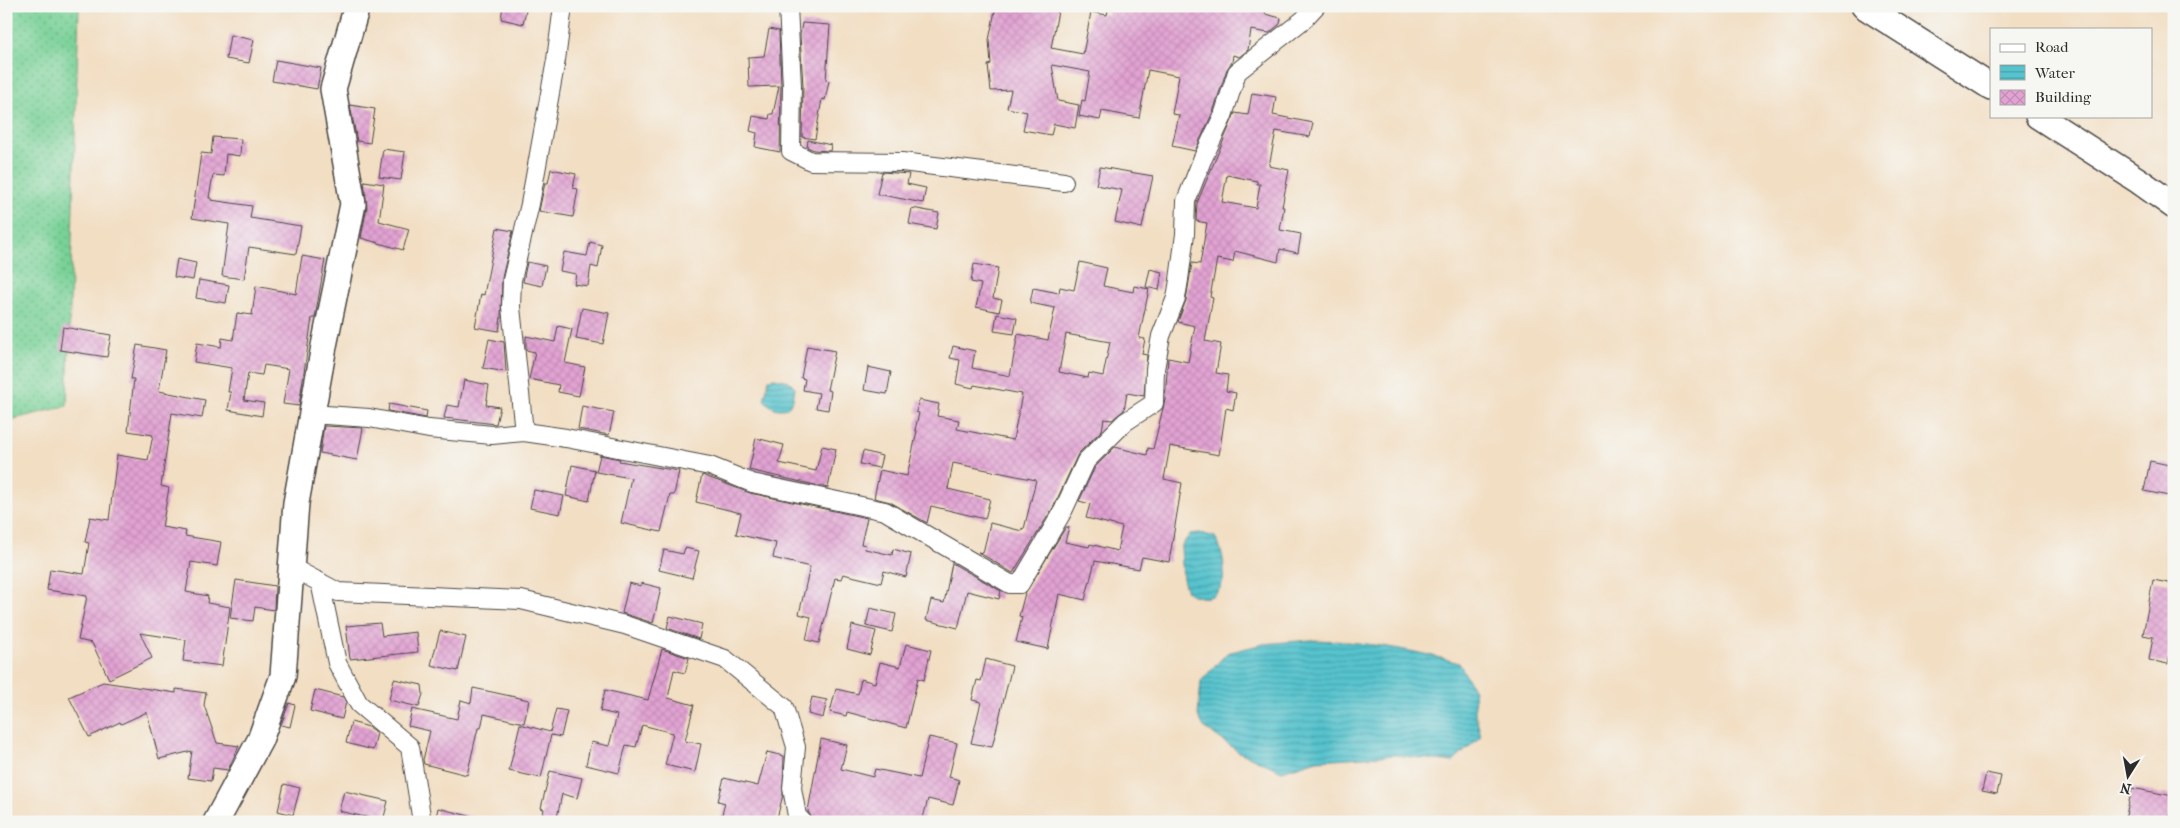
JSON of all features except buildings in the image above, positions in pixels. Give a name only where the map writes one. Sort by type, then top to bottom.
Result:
[{"type":"street","points":[[216,822],[260,740],[283,676],[296,503],[353,204],[333,89],[357,6]]},
{"type":"street","points":[[524,432],[511,307],[512,280],[532,195],[556,60],[563,6]]},
{"type":"street","points":[[788,6],[792,86],[792,151],[811,161],[902,162],[1064,182]]},
{"type":"street","points":[[312,414],[369,418],[429,429],[492,435],[524,432],[566,438],[710,466],[752,483],[885,512],[1010,584],[1020,584],[1063,511],[1086,461],[1125,422],[1154,403],[1155,369],[1161,336],[1176,298],[1179,280],[1185,234],[1186,201],[1202,160],[1223,116],[1238,72],[1303,20],[1316,6]]},
{"type":"street","points":[[1864,6],[1990,86]]},
{"type":"street","points":[[2041,118],[2140,181],[2174,206]]},
{"type":"street","points":[[291,567],[338,592],[521,600],[625,625],[725,659],[784,707],[796,747],[792,788],[797,816],[803,822]]},
{"type":"street","points":[[320,582],[337,663],[360,704],[410,747],[422,822]]},
{"type":"green space","points":[[6,6],[79,6],[67,406],[6,421]]},
{"type":"water","points":[[769,379],[789,381],[795,387],[793,400],[787,408],[774,408],[764,400]]},
{"type":"water","points":[[1200,533],[1215,537],[1220,548],[1224,572],[1218,591],[1211,596],[1201,597],[1187,592],[1183,579],[1181,547],[1190,534]]},
{"type":"water","points":[[1311,640],[1386,647],[1459,663],[1474,690],[1475,713],[1481,736],[1453,762],[1396,755],[1317,760],[1282,771],[1239,752],[1204,727],[1198,716],[1201,681],[1227,653],[1263,644]]}]
